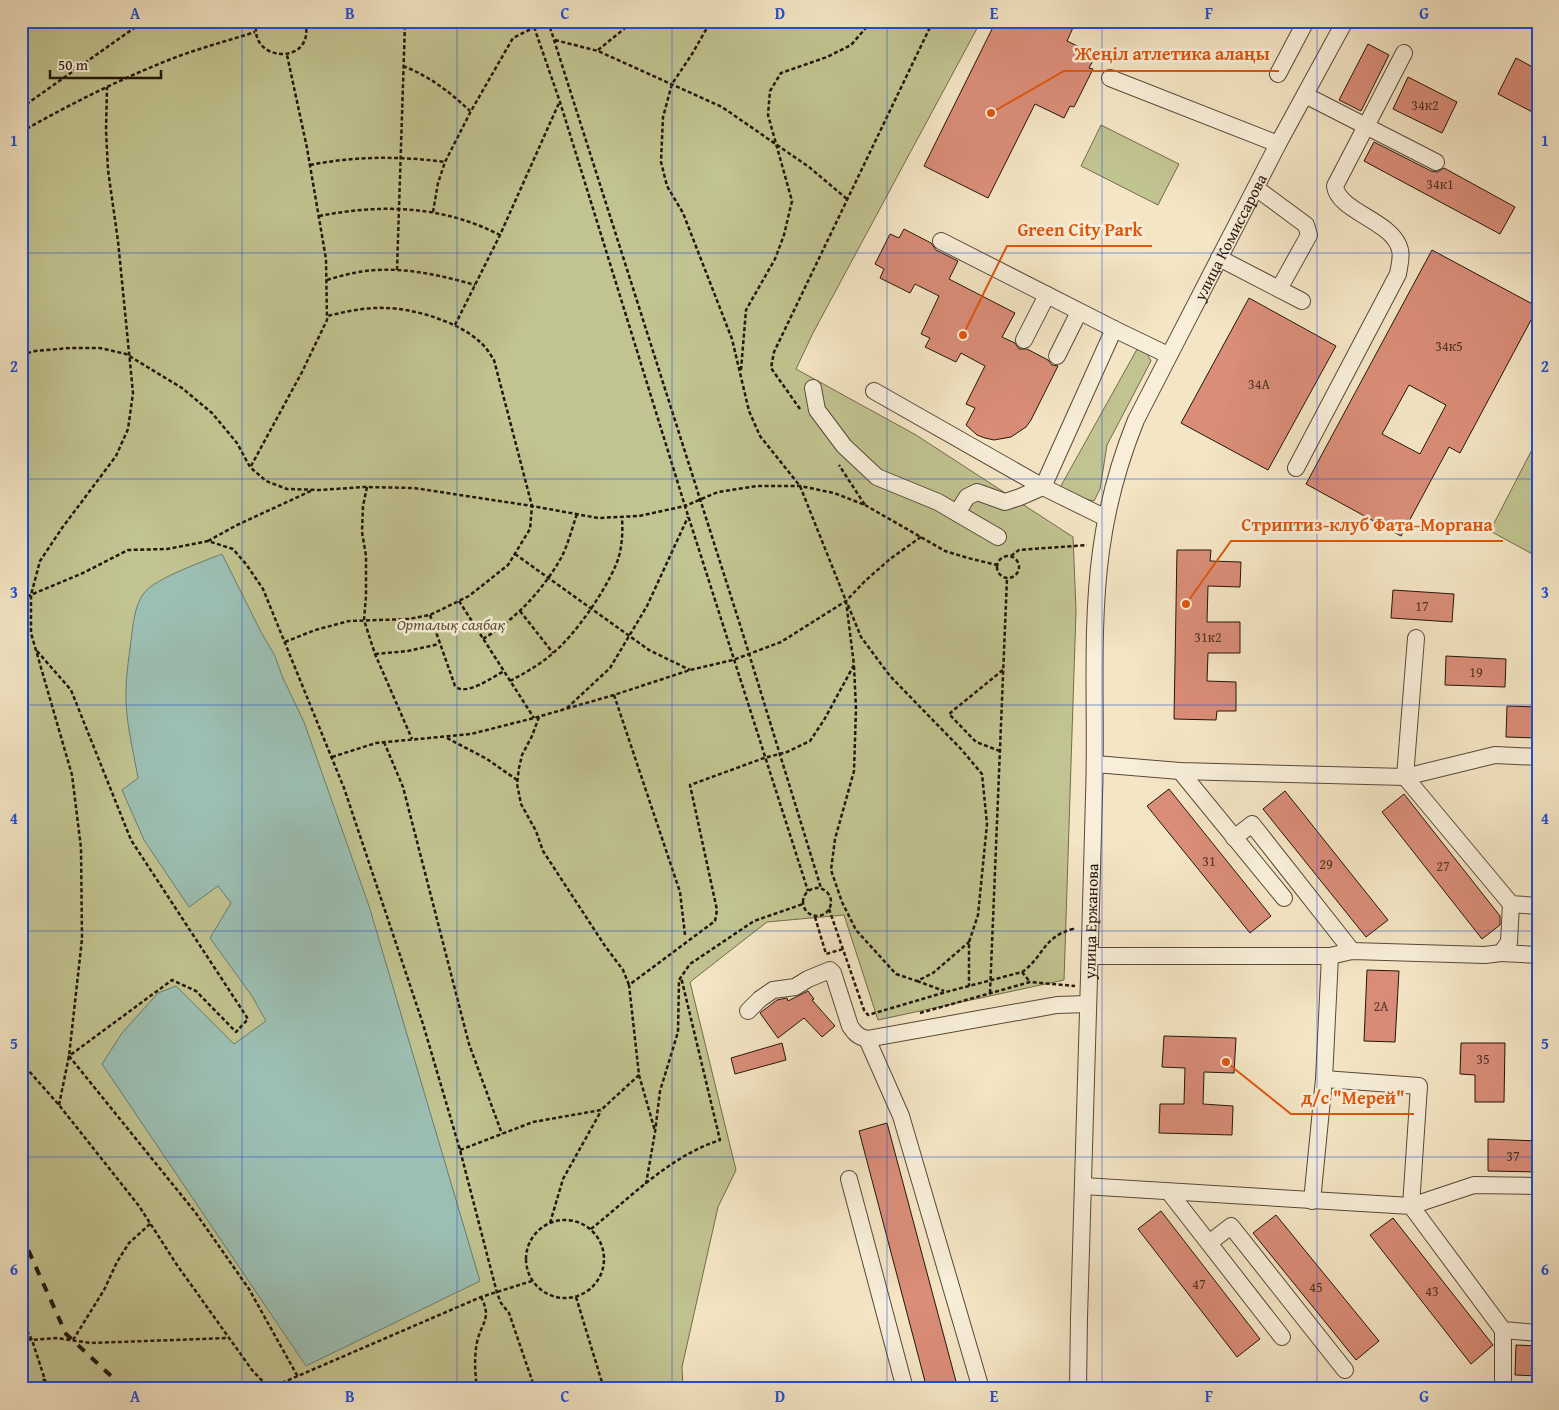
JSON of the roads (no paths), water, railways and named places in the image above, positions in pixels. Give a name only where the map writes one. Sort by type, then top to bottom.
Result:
[{"type":"street","points":[[1278,74],[1306,21]]},
{"type":"street","name":"улица Комиссарова","points":[[1121,457],[1136,420],[1168,355],[1278,144],[1345,21]]},
{"type":"street","points":[[1296,468],[1398,274],[1401,252],[1396,240],[1384,229],[1343,201],[1336,193],[1335,186],[1404,53]]},
{"type":"street","points":[[1110,78],[1278,144]]},
{"type":"street","points":[[1305,95],[1436,162]]},
{"type":"street","points":[[1256,188],[1306,225],[1308,230],[1309,235],[1279,289]]},
{"type":"street","points":[[941,241],[1079,312],[1168,355]]},
{"type":"street","points":[[1219,258],[1302,301]]},
{"type":"street","points":[[1024,340],[1047,295]]},
{"type":"street","points":[[1057,356],[1079,312]]},
{"type":"street","points":[[957,513],[967,497],[977,492],[1005,502],[1043,487],[1114,329]]},
{"type":"street","points":[[813,388],[816,410],[844,446],[877,477],[938,502],[998,537]]},
{"type":"street","points":[[874,391],[1043,487],[1106,518]]},
{"type":"street","name":"улица Ержанова","points":[[1078,1389],[1095,764],[1094,669],[1097,597],[1106,518],[1121,457]]},
{"type":"street","points":[[1416,638],[1405,777],[1511,904],[1509,942],[1501,952]]},
{"type":"street","points":[[1095,764],[1180,771],[1405,777],[1495,755],[1538,757]]},
{"type":"street","points":[[1180,771],[1284,898]]},
{"type":"street","points":[[1234,838],[1252,824],[1352,951]]},
{"type":"street","points":[[1511,904],[1538,906]]},
{"type":"street","points":[[1090,956],[1330,956],[1352,951],[1485,955],[1501,952],[1538,955]]},
{"type":"street","points":[[1312,1201],[1324,1079],[1330,956]]},
{"type":"street","points":[[748,1011],[773,990],[794,987],[808,978],[830,970],[833,973],[850,1026],[854,1033],[867,1039],[1056,1005],[1088,1004]]},
{"type":"street","points":[[867,1039],[901,1116],[981,1389]]},
{"type":"street","points":[[1324,1079],[1419,1086],[1411,1206],[1502,1330],[1503,1389]]},
{"type":"street","points":[[849,1179],[905,1389]]},
{"type":"street","points":[[1084,1186],[1411,1206],[1474,1185],[1538,1186]]},
{"type":"street","points":[[1169,1192],[1282,1336]]},
{"type":"street","points":[[1209,1243],[1231,1226],[1345,1370]]},
{"type":"street","points":[[1502,1330],[1538,1332]]},
{"type":"water","points":[[222,554],[275,656],[282,676],[304,722],[369,906],[480,1281],[306,1366],[102,1064],[122,1033],[158,993],[176,986],[234,1044],[266,1021],[252,996],[210,938],[231,903],[218,886],[189,907],[144,840],[122,790],[138,778],[128,724],[126,691],[132,629],[138,604],[144,593],[158,582]]},
{"type":"railway","points":[[21,1234],[66,1334],[125,1389]]},
{"type":"place","name":"Жеңіл атлетика алаңы","points":[[991,113]]},
{"type":"place","name":"Green City Park","points":[[963,335]]},
{"type":"place","name":"Стриптиз-клуб Фата-Моргана","points":[[1186,604]]},
{"type":"place","name":"д/с \"Мерей\"","points":[[1226,1062]]},
{"type":"park label","name":"Орталық саябақ","points":[[451,624]]}]
